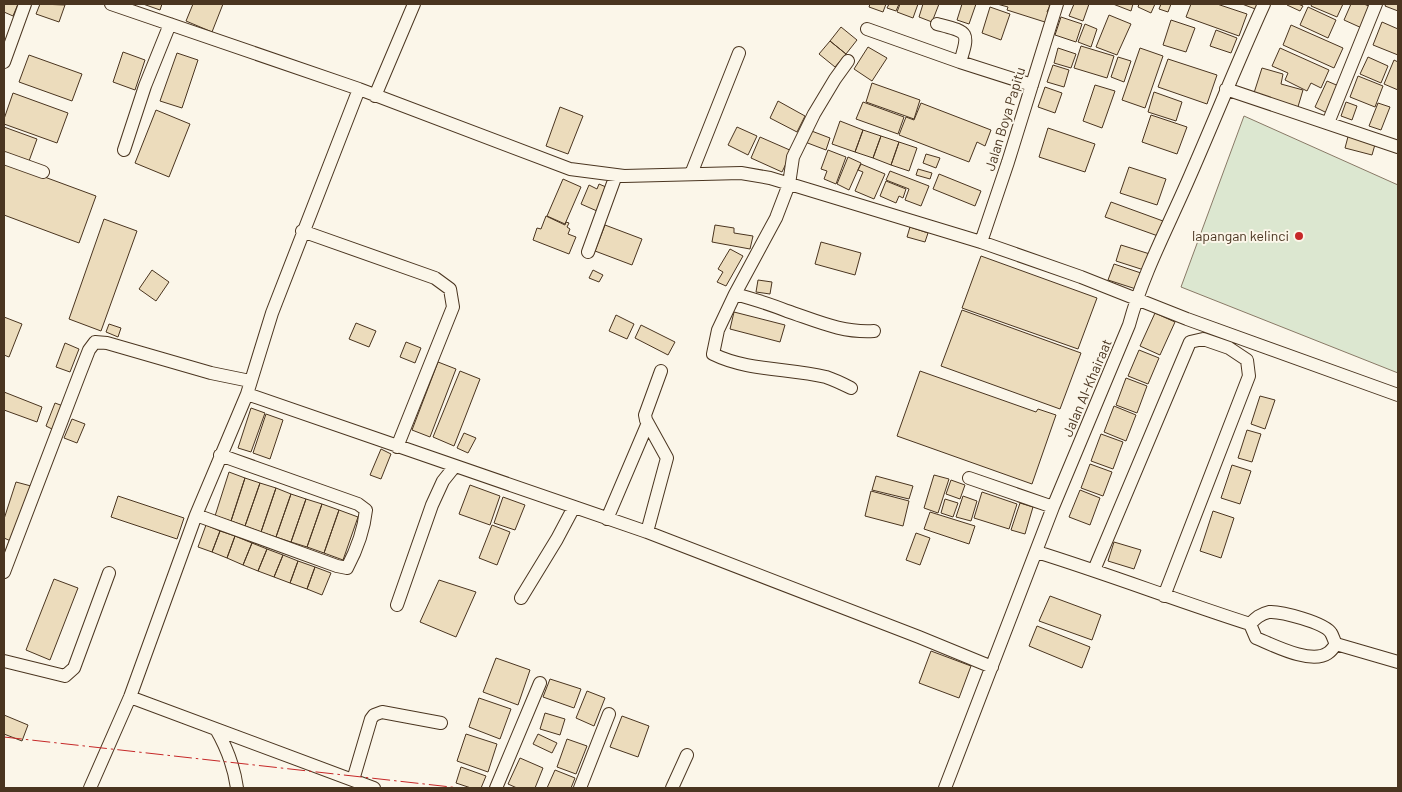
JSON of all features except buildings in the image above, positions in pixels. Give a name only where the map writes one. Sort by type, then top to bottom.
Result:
[{"type":"street","points":[[4,62],[25,4]]},
{"type":"street","points":[[111,4],[359,89],[570,169],[616,175],[741,173],[789,184],[981,242],[1398,395]]},
{"type":"street","points":[[375,96],[414,4]]},
{"type":"street","name":"Jalan Boya Papitu","points":[[981,242],[1057,4]]},
{"type":"street","name":"Jalan Al-Khairaat","points":[[945,788],[1053,507],[1130,325],[1136,299],[1264,4]]},
{"type":"street","points":[[1328,123],[1376,4]]},
{"type":"street","points":[[124,150],[145,86],[170,24]]},
{"type":"street","points":[[937,24],[957,29],[965,34],[966,39],[960,62]]},
{"type":"street","points":[[867,29],[1032,85]]},
{"type":"street","points":[[691,174],[739,53]]},
{"type":"street","points":[[848,61],[834,79],[797,148],[793,157],[789,184],[776,218],[718,330],[713,354],[724,360],[752,366],[827,378],[851,388]]},
{"type":"street","points":[[90,788],[130,697],[196,515],[247,394],[272,312],[359,89]]},
{"type":"street","points":[[1226,89],[1398,147]]},
{"type":"street","points":[[4,158],[43,172]]},
{"type":"street","points":[[588,252],[616,175]]},
{"type":"street","points":[[302,232],[435,278],[450,289],[453,307],[397,447]]},
{"type":"street","points":[[735,294],[830,326],[856,332],[874,331]]},
{"type":"street","points":[[1094,570],[1190,342],[1203,339],[1229,348],[1246,360],[1249,376],[1164,596]]},
{"type":"street","points":[[4,572],[86,358],[95,342],[107,343],[211,373],[250,381]]},
{"type":"street","points":[[647,532],[667,458],[647,425],[645,415],[661,371]]},
{"type":"street","points":[[247,394],[647,532],[992,667]]},
{"type":"street","points":[[607,519],[647,425]]},
{"type":"street","points":[[196,515],[337,566],[346,568],[351,559],[365,520],[366,510],[358,504],[220,455]]},
{"type":"street","points":[[397,605],[432,505],[443,480],[455,466]]},
{"type":"street","points":[[969,478],[1053,507]]},
{"type":"street","points":[[521,598],[574,507]]},
{"type":"street","points":[[1037,552],[1250,624],[1256,638],[1304,656],[1317,658],[1329,653],[1336,644]]},
{"type":"street","points":[[4,661],[65,676],[71,673],[84,644],[109,573]]},
{"type":"street","points":[[1250,624],[1258,616],[1271,612],[1290,615],[1323,626],[1332,633],[1336,644]]},
{"type":"street","points":[[1336,644],[1398,662]]},
{"type":"street","points":[[496,788],[540,682]]},
{"type":"street","points":[[130,697],[374,788]]},
{"type":"street","points":[[353,780],[374,715],[382,712],[441,723]]},
{"type":"street","points":[[580,788],[608,714]]},
{"type":"street","points":[[216,729],[227,748],[235,773],[237,788]]},
{"type":"street","points":[[672,788],[687,755]]},
{"type":"green space","name":"lapangan kelinci","points":[[1244,116],[1398,185],[1398,373],[1181,287]]},
{"type":"power","points":[[4,737],[460,788]]},
{"type":"place","name":"lapangan kelinci","points":[[1299,236]]}]
